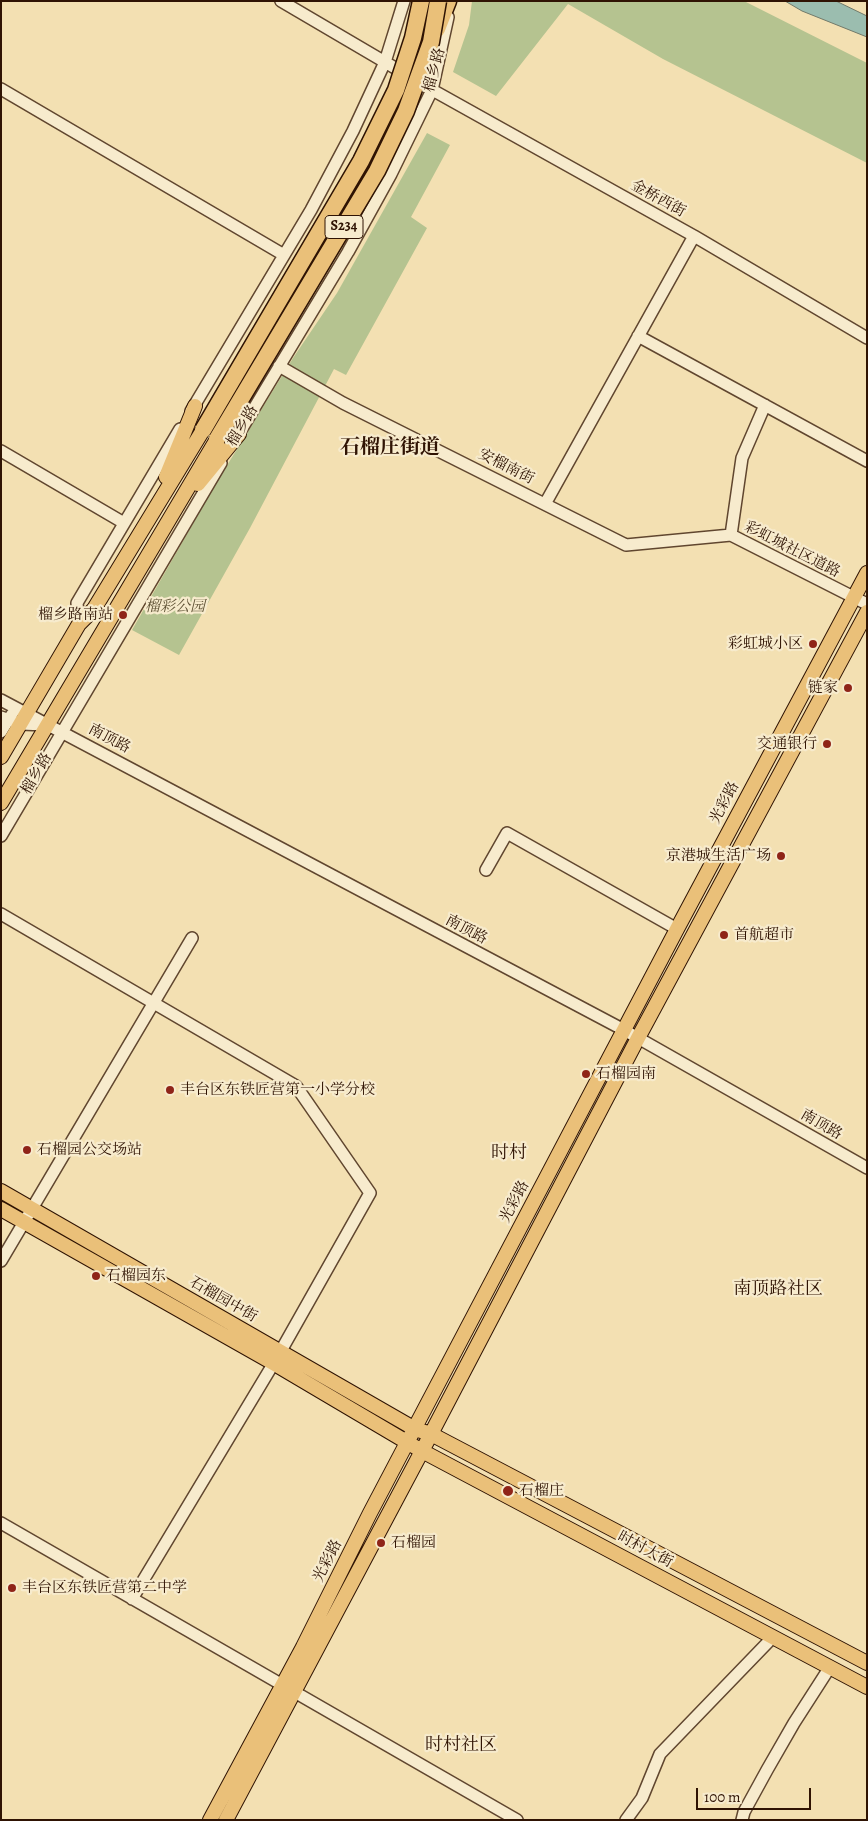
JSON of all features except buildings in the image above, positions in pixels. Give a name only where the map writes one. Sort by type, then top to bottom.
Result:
[{"type":"highway","name":"榴乡路","points":[[210,434],[361,160],[396,90],[413,38],[422,1]]},
{"type":"highway","name":"榴乡路","points":[[210,434],[377,171],[406,111],[431,42],[438,1]]},
{"type":"highway","points":[[431,42],[449,1]]},
{"type":"main road","points":[[152,514],[194,406]]},
{"type":"main road","name":"榴乡路","points":[[1,757],[15,717],[36,696],[79,624],[94,609],[152,514],[210,434]]},
{"type":"main road","name":"榴乡路","points":[[1,803],[168,522],[210,434]]},
{"type":"main road","points":[[168,522],[239,434]]},
{"type":"main road","name":"光彩路","points":[[226,1820],[408,1442],[676,928],[867,574]]},
{"type":"main road","name":"光彩路","points":[[210,1820],[288,1688],[431,1434],[638,1038],[867,612]]},
{"type":"main road","name":"石榴园中街","points":[[1,1191],[277,1357],[408,1442]]},
{"type":"main road","name":"石榴园中街","points":[[1,1209],[277,1357],[415,1429],[431,1434]]},
{"type":"main road","name":"时村大街","points":[[431,1434],[867,1663]]},
{"type":"main road","name":"时村大街","points":[[408,1442],[867,1687]]},
{"type":"street","name":"金桥西街","points":[[281,1],[432,90],[694,236],[867,338]]},
{"type":"street","points":[[79,624],[77,603],[284,255],[354,131],[385,62],[404,1]]},
{"type":"street","name":"榴乡路","points":[[1,836],[352,244],[390,174],[432,90],[449,1]]},
{"type":"street","points":[[1,89],[284,255]]},
{"type":"street","points":[[545,504],[694,236]]},
{"type":"street","points":[[638,336],[867,461]]},
{"type":"street","name":"安榴南街","points":[[279,366],[343,403],[626,545],[731,536]]},
{"type":"street","name":"彩虹城社区道路","points":[[765,405],[742,458],[731,536],[867,604]]},
{"type":"street","points":[[1,451],[124,522]]},
{"type":"street","name":"南顶路","points":[[1,700],[15,717],[62,731],[624,1030],[867,1168]]},
{"type":"street","name":"榴乡路","points":[[1,732],[15,717]]},
{"type":"street","points":[[486,870],[507,833],[676,928]]},
{"type":"street","points":[[1,914],[296,1086],[370,1193],[277,1357],[132,1599]]},
{"type":"street","points":[[1,1261],[192,938]]},
{"type":"street","points":[[1,1523],[517,1820]]},
{"type":"street","points":[[626,1820],[642,1798],[660,1754],[773,1637]]},
{"type":"street","points":[[742,1820],[744,1812],[771,1762],[830,1667]]},
{"type":"green space","points":[[472,1],[744,1],[867,63],[867,163],[663,59],[568,4],[496,96],[453,72],[469,25]]},
{"type":"green space","name":"榴彩公园","points":[[427,133],[450,145],[411,217],[427,228],[346,375],[334,369],[250,528],[179,655],[132,630],[218,480],[293,358],[337,293]]},
{"type":"shaded area","points":[[785,1],[836,1],[867,16],[867,37],[802,11]]},
{"type":"place","name":"榴乡路南站","points":[[123,615]]},
{"type":"place","name":"彩虹城小区","points":[[813,644]]},
{"type":"place","name":"链家","points":[[848,688]]},
{"type":"place","name":"交通银行","points":[[827,744]]},
{"type":"place","name":"京港城生活广场","points":[[781,856]]},
{"type":"place","name":"首航超市","points":[[724,935]]},
{"type":"place","name":"石榴园南","points":[[586,1074]]},
{"type":"place","name":"丰台区东铁匠营第一小学分校","points":[[170,1090]]},
{"type":"place","name":"石榴园公交场站","points":[[27,1150]]},
{"type":"place","name":"石榴园东","points":[[96,1276]]},
{"type":"place","name":"石榴庄","points":[[508,1491]]},
{"type":"place","name":"石榴园","points":[[381,1543]]},
{"type":"place","name":"丰台区东铁匠营第二中学","points":[[12,1588]]},
{"type":"district","name":"石榴庄街道","points":[[390,448]]},
{"type":"district","name":"时村","points":[[509,1154]]},
{"type":"district","name":"南顶路社区","points":[[778,1290]]},
{"type":"district","name":"时村社区","points":[[461,1746]]}]
